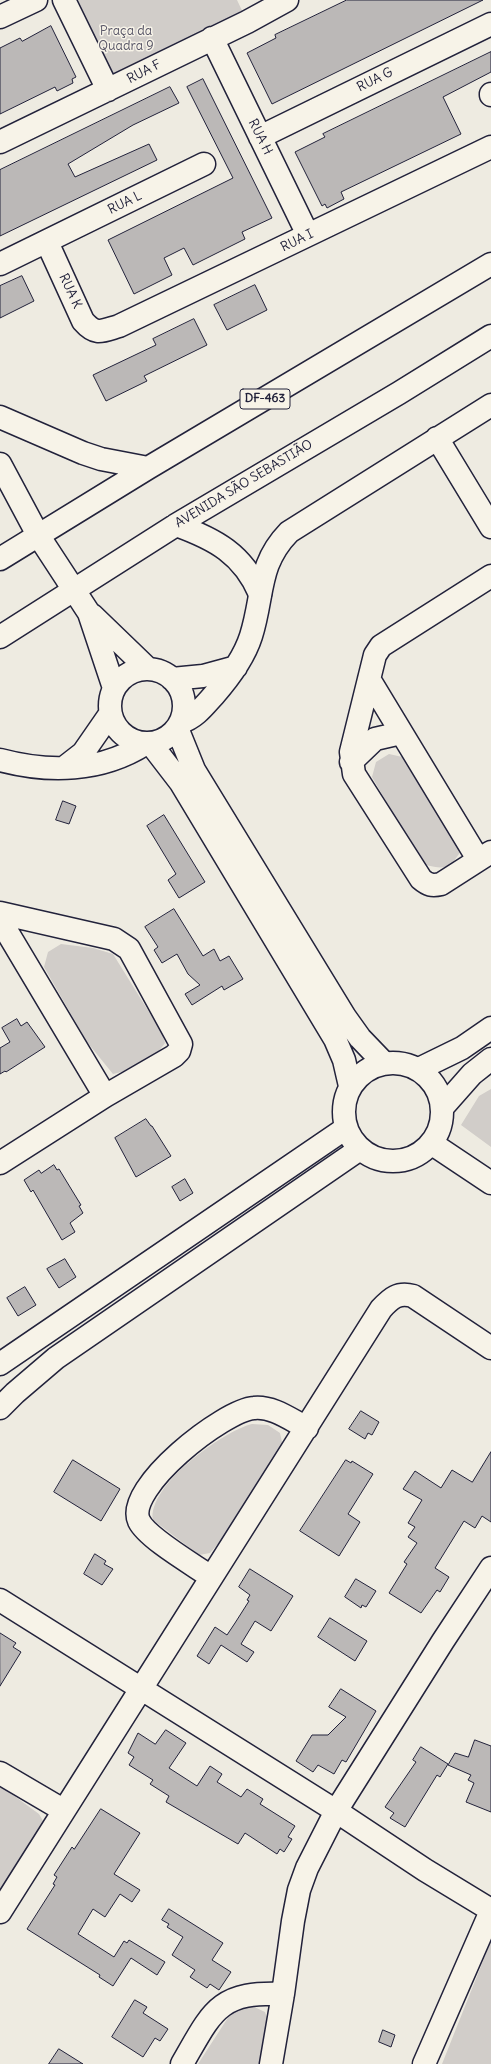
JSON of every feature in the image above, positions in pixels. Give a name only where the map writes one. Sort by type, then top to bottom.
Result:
[{"type":"street","points":[[0,17],[36,0]]},
{"type":"street","points":[[64,0],[108,90]]},
{"type":"street","name":"RUA F","points":[[0,142],[108,90],[287,0]]},
{"type":"street","name":"RUA G","points":[[260,137],[491,24]]},
{"type":"street","name":"RUA H","points":[[212,38],[308,235]]},
{"type":"street","name":"RUA I","points":[[101,332],[119,326],[491,147]]},
{"type":"street","name":"RUA L","points":[[0,264],[204,164]]},
{"type":"street","name":"RUA K","points":[[46,242],[83,320],[90,329],[101,332]]},
{"type":"street","name":"DF-463","points":[[0,559],[148,468],[491,264]]},
{"type":"street","name":"AVENIDA SÃO SEBASTIÃO","points":[[0,637],[176,525],[491,336]]},
{"type":"street","points":[[0,760],[31,767],[78,768],[96,765],[119,757],[169,736],[179,725],[201,710],[236,667],[251,635],[260,594],[271,555],[278,543],[289,532],[491,405]]},
{"type":"street","points":[[0,417],[101,459],[148,468]]},
{"type":"street","points":[[437,438],[491,527]]},
{"type":"street","points":[[0,464],[38,535],[89,613],[148,669]]},
{"type":"street","points":[[176,525],[206,536],[223,546],[250,574],[260,594]]},
{"type":"street","points":[[369,679],[401,733],[485,856],[441,884],[433,886],[426,884],[421,879],[354,774],[351,762],[351,752],[369,679],[375,655],[381,646],[491,576]]},
{"type":"street","points":[[89,613],[114,688]]},
{"type":"street","points":[[172,678],[204,676],[236,667]]},
{"type":"street","points":[[350,1086],[344,1060],[334,1039],[181,783],[148,744],[133,741],[122,735],[114,726],[109,705],[114,688],[129,673],[148,669],[158,671],[172,678],[178,686],[182,697],[184,713],[179,725],[194,770],[341,1010],[360,1038],[384,1063]]},
{"type":"street","points":[[65,767],[83,753],[110,714]]},
{"type":"street","points":[[351,762],[375,739],[401,733]]},
{"type":"street","points":[[0,913],[114,939],[129,949],[182,1044],[179,1052],[174,1056],[105,1096],[0,1163]]},
{"type":"street","points":[[0,920],[105,1096]]},
{"type":"street","points":[[419,1069],[462,1048],[491,1028]]},
{"type":"street","points":[[442,1108],[472,1074],[491,1059]]},
{"type":"street","points":[[384,1063],[402,1063],[419,1069],[431,1080],[439,1093],[442,1108],[440,1127],[431,1143],[419,1154],[405,1160],[389,1161],[373,1158],[360,1149],[351,1139],[346,1128],[344,1106],[350,1086],[359,1075],[370,1068],[384,1063]]},
{"type":"street","points":[[0,1364],[346,1128]]},
{"type":"street","points":[[431,1143],[491,1184]]},
{"type":"street","points":[[0,1408],[56,1358],[360,1149]]},
{"type":"street","points":[[0,1912],[63,1810],[307,1428],[381,1309],[396,1295],[405,1294],[413,1296],[491,1348]]},
{"type":"street","points":[[211,1577],[156,1539],[145,1529],[139,1521],[138,1511],[141,1500],[164,1466],[198,1437],[236,1414],[252,1408],[263,1407],[307,1428]]},
{"type":"street","points":[[270,2064],[283,1994],[287,1960],[299,1890],[307,1868],[336,1811],[442,1640],[491,1568]]},
{"type":"street","points":[[0,1600],[336,1811],[425,1870],[491,1910],[424,2064]]},
{"type":"street","points":[[0,1773],[63,1810]]},
{"type":"street","points":[[182,2064],[203,2029],[225,2003],[238,1997],[252,1994],[283,1994]]},
{"type":"green space","name":"Praça da Quadra 9","points":[[66,0],[237,0],[247,21],[109,89]]},
{"type":"green space","points":[[389,754],[407,758],[461,851],[454,861],[447,866],[438,867],[426,865],[401,827],[372,777],[376,762]]},
{"type":"green space","points":[[61,944],[93,948],[113,954],[162,1033],[165,1043],[154,1056],[136,1067],[113,1074],[87,1042],[44,967],[48,952]]},
{"type":"green space","points":[[491,1089],[491,1147],[461,1125],[479,1096]]},
{"type":"green space","points":[[252,1424],[268,1425],[280,1433],[283,1447],[224,1537],[210,1553],[199,1555],[153,1520],[154,1506],[162,1492],[189,1462],[206,1448],[223,1437]]},
{"type":"green space","points":[[2,1787],[39,1814],[46,1826],[0,1900],[0,1788]]},
{"type":"green space","points":[[491,1941],[491,2064],[442,2064]]},
{"type":"green space","points":[[250,2005],[265,2012],[270,2027],[264,2064],[198,2064],[231,2013]]},
{"type":"building","points":[[347,0],[483,0],[272,104],[247,53],[276,38],[275,35]]},
{"type":"building","points":[[51,26],[76,77],[72,79],[73,83],[57,91],[55,87],[0,114],[0,48],[20,38],[22,41]]},
{"type":"building","points":[[491,52],[491,72],[443,97],[461,134],[341,192],[344,199],[327,208],[325,204],[322,206],[295,152],[325,137],[323,134]]},
{"type":"building","points":[[203,79],[272,218],[242,232],[245,239],[193,265],[184,248],[164,258],[172,275],[134,294],[108,240],[233,178],[187,87]]},
{"type":"building","points":[[170,87],[179,103],[133,125],[68,164],[75,177],[149,144],[157,160],[0,236],[0,170]]},
{"type":"building","points":[[22,276],[34,301],[0,318],[0,286]]},
{"type":"building","points":[[255,285],[267,310],[227,330],[214,305]]},
{"type":"building","points":[[194,319],[207,345],[144,376],[147,381],[106,401],[93,375],[156,345],[153,339]]},
{"type":"building","points":[[63,801],[76,806],[69,824],[56,820]]},
{"type":"building","points":[[164,815],[205,882],[179,898],[168,880],[176,874],[147,826]]},
{"type":"building","points":[[174,909],[203,956],[214,949],[220,961],[229,956],[243,979],[224,990],[222,986],[192,1005],[185,994],[200,985],[188,974],[177,954],[162,963],[154,950],[158,947],[145,927]]},
{"type":"building","points":[[17,1019],[21,1026],[27,1022],[45,1047],[6,1072],[5,1071],[0,1074],[0,1048],[10,1042],[2,1028]]},
{"type":"building","points":[[146,1119],[171,1156],[136,1177],[115,1138]]},
{"type":"building","points":[[54,1165],[57,1170],[59,1169],[81,1205],[79,1206],[83,1213],[70,1223],[75,1232],[62,1240],[33,1190],[31,1192],[24,1180],[39,1170],[41,1173]]},
{"type":"building","points":[[185,1179],[193,1193],[180,1201],[172,1187]]},
{"type":"building","points":[[65,1259],[76,1277],[59,1288],[47,1269]]},
{"type":"building","points":[[25,1287],[36,1305],[18,1316],[7,1298]]},
{"type":"building","points":[[361,1411],[379,1422],[372,1435],[368,1433],[365,1439],[349,1429]]},
{"type":"building","points":[[491,1452],[491,1522],[482,1516],[475,1528],[464,1521],[435,1568],[449,1577],[440,1592],[437,1590],[421,1613],[389,1593],[407,1564],[404,1562],[417,1543],[408,1537],[415,1527],[408,1523],[422,1500],[403,1489],[415,1471],[441,1488],[452,1470],[472,1482]]},
{"type":"building","points":[[73,1460],[120,1489],[101,1521],[54,1492]]},
{"type":"building","points":[[346,1460],[351,1463],[352,1461],[373,1474],[348,1514],[360,1522],[339,1556],[300,1531]]},
{"type":"building","points":[[95,1554],[106,1561],[104,1564],[113,1569],[102,1585],[84,1574]]},
{"type":"building","points":[[250,1569],[293,1596],[271,1631],[255,1621],[241,1644],[254,1652],[247,1662],[221,1645],[209,1664],[197,1656],[215,1627],[227,1635],[249,1601],[247,1600],[250,1595],[239,1587]]},
{"type":"building","points":[[356,1579],[376,1591],[366,1607],[362,1605],[361,1608],[345,1597]]},
{"type":"building","points":[[330,1618],[367,1641],[355,1661],[318,1637]]},
{"type":"building","points":[[0,1633],[16,1643],[13,1647],[21,1652],[0,1686]]},
{"type":"building","points":[[341,1689],[376,1711],[346,1762],[342,1760],[334,1774],[318,1765],[313,1772],[296,1761],[312,1735],[328,1735],[346,1717],[329,1707]]},
{"type":"building","points":[[166,1730],[186,1743],[169,1768],[197,1786],[210,1766],[222,1774],[217,1782],[241,1797],[247,1789],[263,1799],[260,1804],[295,1826],[288,1837],[292,1839],[284,1852],[280,1849],[277,1854],[245,1833],[238,1844],[166,1802],[169,1796],[150,1784],[153,1780],[129,1765],[134,1757],[128,1753],[138,1733],[155,1744]]},
{"type":"building","points":[[475,1740],[491,1746],[491,1812],[466,1802],[474,1783],[468,1780],[471,1775],[448,1765],[455,1753],[468,1757]]},
{"type":"building","points":[[421,1747],[448,1764],[440,1777],[437,1775],[405,1827],[390,1818],[394,1813],[385,1807],[416,1762],[413,1760]]},
{"type":"building","points":[[101,1809],[140,1833],[114,1874],[140,1890],[132,1902],[120,1894],[105,1917],[93,1909],[78,1934],[114,1957],[124,1941],[127,1943],[129,1940],[165,1962],[157,1975],[131,1958],[113,1986],[99,1977],[100,1975],[27,1929],[55,1885],[53,1884],[57,1877],[54,1875],[72,1847],[74,1849]]},
{"type":"building","points":[[169,1909],[223,1943],[212,1960],[231,1972],[219,1990],[210,1984],[207,1988],[190,1977],[195,1970],[172,1955],[183,1937],[167,1927],[169,1924],[162,1920]]},
{"type":"building","points":[[135,2000],[147,2007],[143,2013],[168,2029],[160,2041],[155,2038],[143,2057],[112,2037]]},
{"type":"building","points":[[383,2030],[395,2035],[391,2047],[379,2042]]},
{"type":"building","points":[[59,2049],[83,2064],[49,2064]]}]
